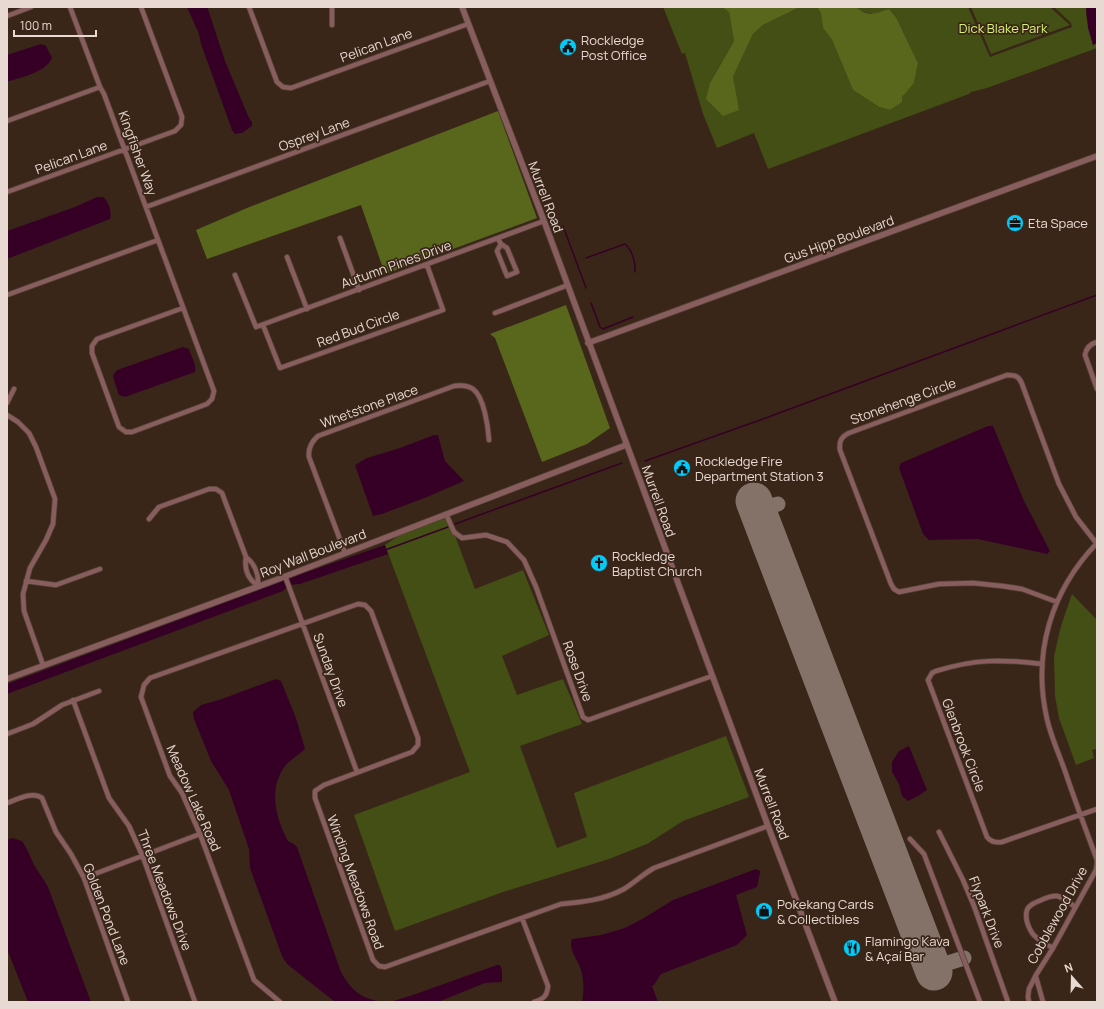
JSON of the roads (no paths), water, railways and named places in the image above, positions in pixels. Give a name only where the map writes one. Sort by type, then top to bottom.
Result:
[{"type":"street","points":[[7,16],[31,7]]},
{"type":"street","name":"Kingfisher Way","points":[[70,7],[125,149],[182,308],[214,391],[212,399],[208,404],[132,432],[126,432],[119,428],[92,353],[92,346],[97,339],[182,308]]},
{"type":"street","name":"Pelican Lane","points":[[7,192],[175,131],[181,125],[182,117],[141,7]]},
{"type":"street","name":"Pelican Lane","points":[[249,7],[277,82],[283,87],[291,88],[468,24]]},
{"type":"street","points":[[332,7],[332,24]]},
{"type":"street","name":"Murrell Road","points":[[462,7],[568,285],[626,446],[835,1002]]},
{"type":"street","name":"Osprey Lane","points":[[146,208],[490,81]]},
{"type":"street","points":[[7,122],[100,87]]},
{"type":"street","name":"Gus Hipp Boulevard","points":[[588,343],[1097,156]]},
{"type":"street","name":"Autumn Pines Drive","points":[[235,275],[256,327],[544,221]]},
{"type":"street","points":[[340,238],[359,290]]},
{"type":"street","points":[[498,239],[500,244],[507,248],[517,272],[507,276],[497,251],[500,244]]},
{"type":"street","points":[[7,296],[158,240]]},
{"type":"street","points":[[287,257],[307,309]]},
{"type":"street","name":"Red Bud Circle","points":[[263,325],[280,368],[443,310],[427,265]]},
{"type":"street","points":[[495,313],[568,285]]},
{"type":"street","points":[[1097,342],[1086,350],[1085,355],[1097,389]]},
{"type":"street","name":"Stonehenge Circle","points":[[1056,602],[1022,590],[973,583],[939,584],[899,592],[894,589],[840,450],[840,440],[844,436],[863,428],[1007,375],[1014,375],[1020,379],[1059,484],[1076,517],[1097,543]]},
{"type":"street","name":"Whetstone Place","points":[[345,553],[309,457],[308,451],[310,445],[318,436],[454,386],[461,385],[473,388],[478,394],[488,420],[489,440]]},
{"type":"street","points":[[7,403],[14,389]]},
{"type":"street","points":[[7,415],[18,422],[29,433],[36,447],[55,499],[53,524],[46,540],[30,568],[23,594],[24,611],[44,665]]},
{"type":"street","name":"Roy Wall Boulevard","points":[[7,679],[285,576],[626,446]]},
{"type":"street","points":[[149,519],[159,507],[209,489],[216,489],[222,493],[246,557],[245,564],[250,581],[258,586]]},
{"type":"street","name":"Rose Drive","points":[[446,514],[454,532],[462,538],[486,535],[507,542],[524,560],[536,587],[583,717],[588,720],[712,676]]},
{"type":"street","name":"Cobblewood Drive","points":[[1029,1002],[1029,989],[1096,870],[1097,864],[1097,860],[1047,719],[1042,664],[1046,638],[1056,602],[1080,561],[1097,543]]},
{"type":"street","points":[[246,557],[253,562],[258,579],[258,586]]},
{"type":"street","points":[[26,581],[56,585],[100,569]]},
{"type":"street","name":"Sunday Drive","points":[[285,576],[357,772]]},
{"type":"street","name":"Winding Meadows Road","points":[[302,624],[358,604],[365,605],[370,611],[418,738],[418,745],[412,752],[324,785],[316,792],[314,798],[373,960],[379,966],[385,967],[561,904],[588,902],[609,896],[625,888],[644,873],[654,868],[768,826]]},
{"type":"street","name":"Meadow Lake Road","points":[[280,1002],[254,980],[200,834],[182,793],[170,776],[141,697],[144,685],[150,678],[302,624]]},
{"type":"street","name":"Glenbrook Circle","points":[[1042,664],[1010,660],[968,662],[936,670],[932,673],[928,680],[987,837],[990,841],[998,843],[1002,842],[1081,815]]},
{"type":"street","points":[[7,734],[32,724],[62,705],[99,691]]},
{"type":"street","name":"Three Meadows Drive","points":[[73,700],[109,798],[129,826],[142,857],[195,1002]]},
{"type":"street","name":"Golden Pond Lane","points":[[7,803],[29,795],[37,795],[42,798],[56,832],[71,854],[84,878],[128,1002]]},
{"type":"street","points":[[1081,815],[1097,809]]},
{"type":"street","name":"Flypark Drive","points":[[939,832],[974,906],[1008,1002]]},
{"type":"street","points":[[84,878],[200,834]]},
{"type":"street","points":[[910,839],[924,854],[980,1002]]},
{"type":"street","points":[[1053,948],[1033,934],[1026,917],[1027,910],[1030,905],[1053,896],[1060,897],[1075,907]]},
{"type":"street","points":[[522,918],[548,986],[547,993],[542,999],[534,1002]]},
{"type":"street","name":"Cobblewood Drive","points":[[1036,975],[1036,980],[1043,1002]]},
{"type":"waterway","points":[[563,226],[586,288]]},
{"type":"waterway","points":[[586,258],[625,244],[633,257],[635,272]]},
{"type":"waterway","points":[[645,461],[763,419],[1097,295]]},
{"type":"waterway","points":[[591,303],[600,327],[603,329],[633,317]]},
{"type":"waterway","points":[[455,524],[622,463]]},
{"type":"waterway","points":[[385,550],[448,527]]},
{"type":"place","name":"Rockledge Post Office","points":[[568,47]]},
{"type":"place","name":"Eta Space","points":[[1015,223]]},
{"type":"place","name":"Rockledge Fire Department Station 3","points":[[682,468]]},
{"type":"place","name":"Rockledge Baptist Church","points":[[599,563]]},
{"type":"place","name":"Pokekang Cards & Collectibles","points":[[764,911]]},
{"type":"place","name":"Flamingo Kava & Açaí Bar","points":[[852,948]]},
{"type":"park label","name":"Dick Blake Park","points":[[1003,28]]}]
